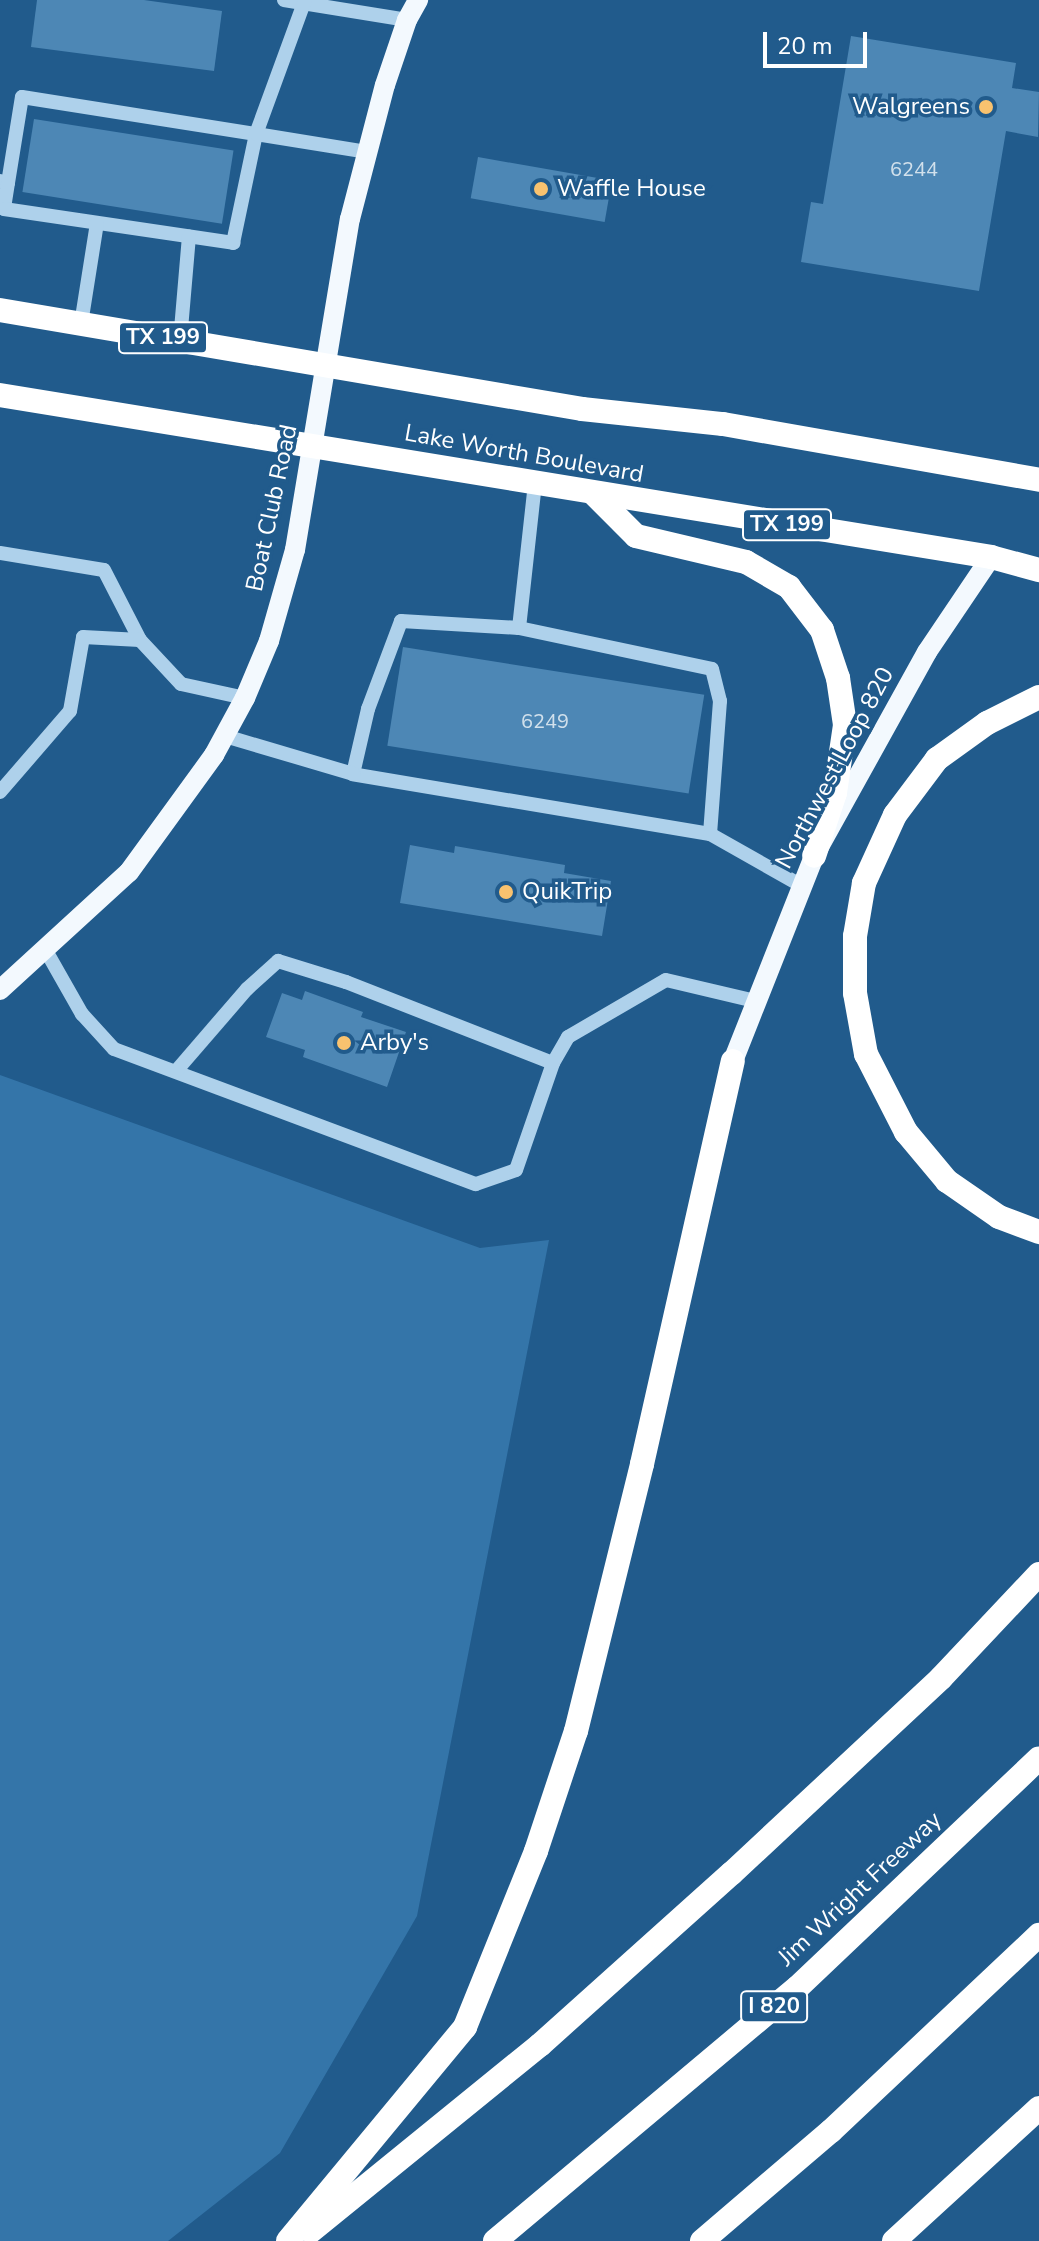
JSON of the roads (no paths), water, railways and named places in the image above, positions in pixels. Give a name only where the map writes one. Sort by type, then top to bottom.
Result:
[{"type":"highway","name":"TX 199","points":[[0,310],[582,409],[723,424],[1039,480]]},
{"type":"highway","name":"Lake Worth Boulevard","points":[[0,395],[991,557],[1039,570]]},
{"type":"highway","points":[[594,494],[636,536],[746,562],[789,587],[822,630],[838,678],[845,725],[835,793],[814,856]]},
{"type":"highway","points":[[1039,697],[987,723],[937,759],[895,815],[864,883],[855,936],[855,993],[866,1054],[906,1132],[947,1181],[999,1217],[1039,1232]]},
{"type":"highway","points":[[288,2241],[465,2027],[536,1851],[576,1731],[631,1509],[733,1061]]},
{"type":"highway","points":[[298,2241],[380,2179],[540,2045],[941,1678],[1039,1574]]},
{"type":"highway","name":"Jim Wright Freeway","points":[[495,2241],[798,1987],[1039,1758]]},
{"type":"highway","points":[[702,2241],[831,2131],[1039,1935]]},
{"type":"highway","points":[[894,2241],[1039,2108]]},
{"type":"main road","name":"Boat Club Road","points":[[0,990],[129,872],[225,736],[245,698],[269,641],[295,550],[350,219],[407,20],[418,0]]},
{"type":"main road","name":"Northwest Loop 820","points":[[733,1061],[814,856],[927,652],[991,557]]},
{"type":"lane","points":[[367,152],[256,134],[22,97],[4,182],[4,209],[233,243],[256,134],[294,1],[407,20]]},
{"type":"lane","points":[[81,324],[97,223]]},
{"type":"lane","points":[[180,341],[189,236]]},
{"type":"lane","points":[[519,628],[535,483]]},
{"type":"lane","points":[[0,553],[104,570],[140,640],[181,684],[245,698]]},
{"type":"lane","points":[[353,774],[368,709],[401,621],[519,628],[712,669],[720,701],[710,834]]},
{"type":"lane","points":[[0,792],[70,711],[83,637],[140,640]]},
{"type":"lane","points":[[225,736],[353,774],[710,834],[802,886]]},
{"type":"lane","points":[[45,949],[82,1014],[114,1049],[476,1184],[516,1170],[553,1063],[568,1037],[666,980],[755,1001]]},
{"type":"lane","points":[[177,1070],[247,989],[278,961],[346,982],[553,1063]]},
{"type":"place","name":"Walgreens","points":[[986,107]]},
{"type":"place","name":"Waffle House","points":[[541,189]]},
{"type":"place","name":"QuikTrip","points":[[506,892]]},
{"type":"place","name":"Arby's","points":[[344,1043]]}]
